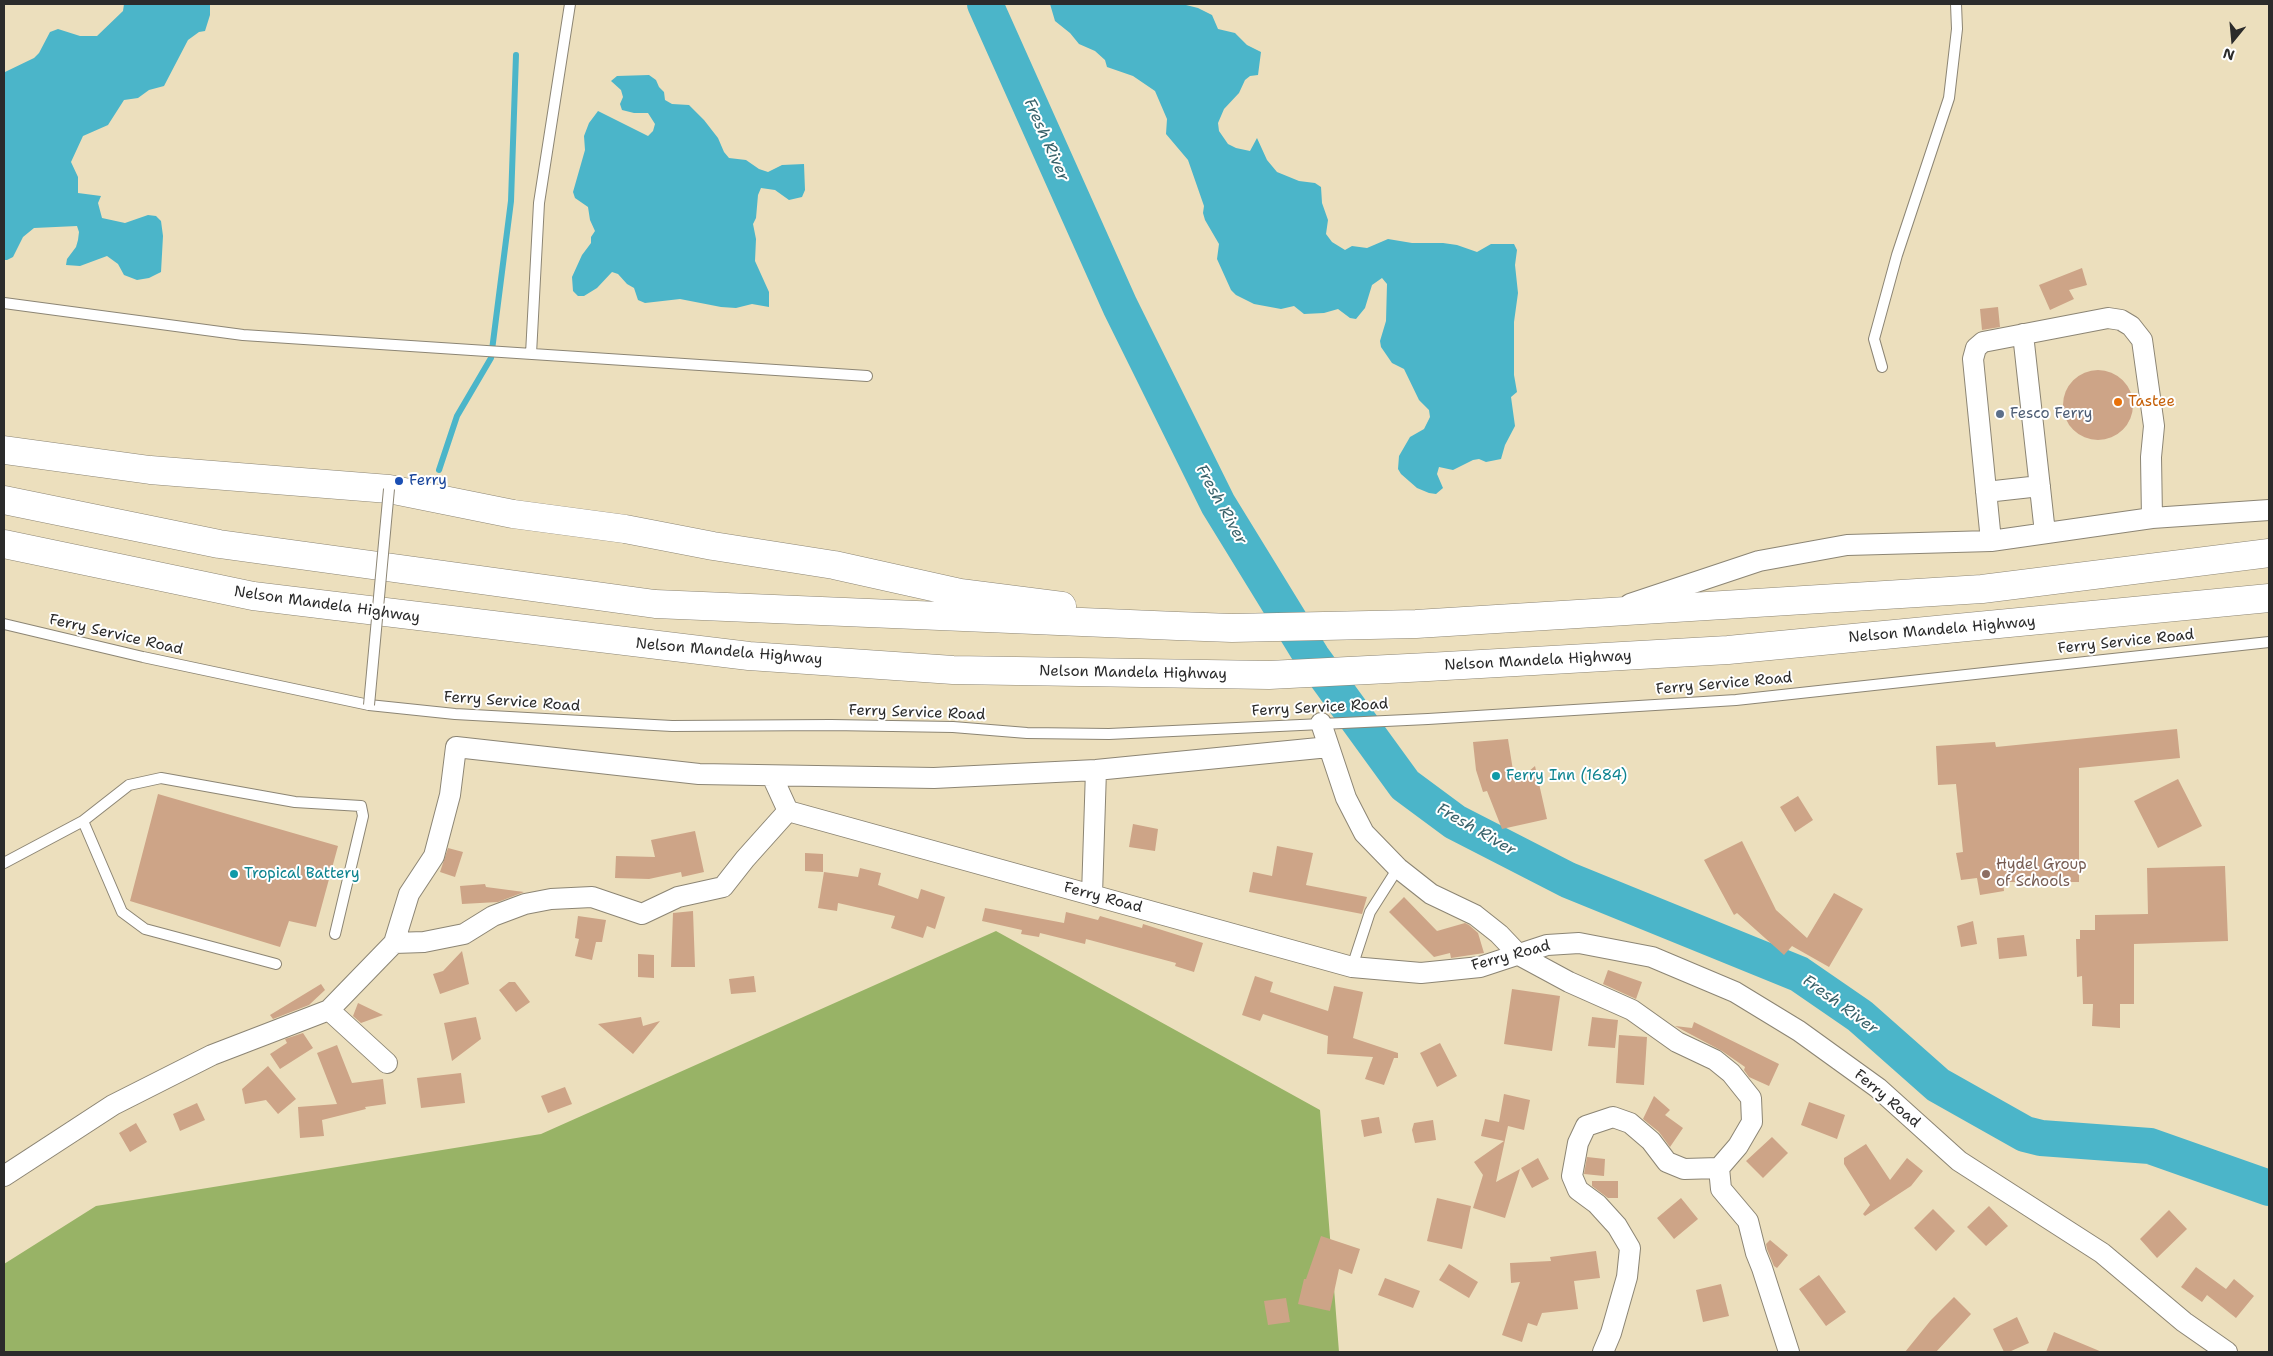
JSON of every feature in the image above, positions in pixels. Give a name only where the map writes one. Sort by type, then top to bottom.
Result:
[{"type":"highway","points":[[4,450],[150,470],[389,489],[513,514],[625,529],[834,566],[960,593],[1069,607],[1177,626]]},
{"type":"highway","points":[[4,500],[218,544],[655,604],[1232,628],[1416,624],[1982,589],[2269,553]]},
{"type":"highway","name":"Nelson Mandela Highway","points":[[4,544],[252,596],[749,656],[953,670],[1269,675],[1428,667],[1728,650],[2269,598]]},
{"type":"street","points":[[1991,541],[1973,359],[1976,348],[1983,342],[2108,318],[2121,320],[2131,326],[2142,340],[2154,426],[2151,457],[2152,518]]},
{"type":"street","points":[[2023,334],[2045,534]]},
{"type":"street","points":[[1986,492],[2040,486]]},
{"type":"street","points":[[1604,612],[1759,561],[1847,545],[1991,541],[2152,518],[2269,510]]},
{"type":"street","points":[[1321,723],[1346,798],[1364,833],[1398,868],[1431,894],[1474,915],[1499,934],[1519,955],[1569,982],[1632,1010],[1677,1042],[1715,1060],[1731,1073],[1751,1098],[1752,1122],[1738,1146],[1719,1168],[1721,1189],[1748,1221],[1756,1253],[1789,1352]]},
{"type":"street","points":[[4,1176],[113,1105],[212,1056],[329,1010],[394,943],[409,894],[434,856],[450,795],[456,747],[699,774],[934,778],[1096,770],[1329,747]]},
{"type":"street","points":[[1092,895],[1096,770]]},
{"type":"street","points":[[394,943],[424,942],[464,934],[493,916],[525,904],[551,899],[592,897],[642,914],[678,897],[723,888],[745,859],[788,811],[772,776]]},
{"type":"street","name":"Ferry Road","points":[[788,811],[1352,967],[1422,973],[1480,967],[1547,945],[1579,943],[1652,958],[1735,992],[1799,1032],[1878,1088],[1959,1161],[2102,1254],[2184,1322],[2227,1352]]},
{"type":"street","points":[[329,1010],[386,1063]]},
{"type":"street","points":[[1603,1352],[1611,1333],[1627,1277],[1630,1248],[1617,1226],[1598,1204],[1578,1190],[1572,1176],[1578,1142],[1586,1126],[1613,1117],[1630,1123],[1651,1141],[1667,1162],[1684,1169],[1719,1168]]},
{"type":"lane","points":[[531,354],[539,202],[570,4]]},
{"type":"lane","points":[[1882,367],[1874,339],[1897,255],[1949,98],[1957,29],[1956,4]]},
{"type":"lane","points":[[4,303],[243,335],[867,376]]},
{"type":"lane","points":[[370,705],[389,489]]},
{"type":"lane","name":"Ferry Service Road","points":[[4,624],[143,657],[370,705],[455,714],[672,726],[831,725],[952,727],[1027,733],[1109,734],[1428,719],[1736,700],[2269,642]]},
{"type":"lane","points":[[4,863],[83,821],[129,785],[161,778],[295,802],[361,806],[363,816],[336,934]]},
{"type":"lane","points":[[83,821],[122,912],[145,929],[276,964]]},
{"type":"lane","points":[[1352,967],[1370,912],[1398,868]]},
{"type":"green space","points":[[996,931],[1320,1110],[1339,1352],[4,1352],[4,1264],[96,1206],[541,1134]]},
{"type":"water","points":[[124,4],[210,4],[210,15],[205,31],[199,32],[188,40],[164,86],[149,90],[138,98],[124,100],[108,125],[83,136],[71,162],[78,177],[78,193],[101,196],[98,203],[102,218],[125,223],[148,215],[156,216],[161,221],[163,236],[161,272],[149,278],[137,280],[124,275],[118,264],[107,256],[80,266],[66,265],[67,259],[76,247],[78,240],[79,232],[77,226],[34,228],[23,237],[13,257],[4,260],[5,72],[34,58],[39,53],[50,32],[58,29],[80,36],[97,36],[123,11]]},
{"type":"water","points":[[1050,4],[1182,4],[1198,8],[1212,15],[1218,29],[1235,33],[1247,45],[1261,52],[1258,75],[1250,76],[1245,80],[1239,93],[1224,109],[1218,123],[1219,131],[1228,144],[1250,151],[1257,138],[1267,160],[1277,172],[1299,181],[1315,183],[1321,187],[1322,203],[1328,220],[1326,234],[1332,242],[1345,250],[1352,246],[1367,248],[1388,239],[1412,243],[1457,245],[1477,252],[1491,244],[1514,244],[1517,250],[1515,265],[1518,293],[1514,322],[1514,375],[1517,392],[1511,397],[1515,426],[1505,445],[1501,459],[1486,462],[1479,459],[1473,460],[1453,470],[1439,467],[1437,474],[1443,488],[1436,494],[1417,488],[1401,474],[1398,469],[1399,456],[1410,437],[1424,429],[1430,417],[1429,410],[1419,400],[1404,369],[1392,363],[1381,347],[1380,341],[1386,321],[1387,284],[1382,278],[1372,285],[1365,308],[1356,319],[1350,318],[1338,309],[1324,313],[1304,314],[1294,306],[1281,309],[1254,304],[1236,295],[1231,290],[1217,259],[1219,244],[1205,220],[1204,206],[1188,160],[1166,134],[1167,119],[1155,91],[1133,76],[1107,67],[1105,60],[1095,51],[1079,44],[1070,33],[1055,21]]},
{"type":"water","points":[[649,75],[656,80],[664,92],[665,100],[672,104],[689,105],[704,120],[718,138],[729,158],[746,160],[759,169],[768,172],[782,165],[804,164],[805,190],[802,197],[789,200],[775,190],[761,188],[758,195],[756,218],[753,224],[756,239],[755,261],[769,292],[769,307],[752,304],[736,308],[721,307],[680,299],[645,303],[638,300],[634,288],[627,284],[618,274],[612,272],[597,288],[584,296],[578,296],[573,291],[572,277],[582,255],[591,243],[591,237],[595,231],[590,220],[588,207],[575,198],[573,192],[585,150],[584,136],[589,123],[598,111],[648,136],[653,131],[655,124],[648,113],[634,113],[622,110],[620,104],[623,97],[621,90],[611,81],[617,76]]},
{"type":"building","points":[[2082,268],[2087,285],[2069,290],[2074,299],[2050,310],[2039,285]]},
{"type":"building","points":[[1998,307],[2000,327],[1982,330],[1980,309]]},
{"type":"building","points":[[2098,370],[2111,373],[2123,380],[2130,392],[2133,405],[2130,418],[2123,430],[2111,437],[2098,440],[2085,437],[2073,430],[2066,418],[2063,405],[2066,392],[2073,380],[2085,373]]},
{"type":"building","points":[[2177,729],[2180,758],[2079,768],[2079,882],[2003,882],[2004,891],[1980,895],[1977,878],[1961,880],[1956,853],[1963,852],[1956,784],[1938,785],[1936,746],[1995,742],[1996,747]]},
{"type":"building","points":[[1508,739],[1515,783],[1535,766],[1547,819],[1502,829],[1487,791],[1483,792],[1476,770],[1473,742]]},
{"type":"building","points":[[2178,779],[2202,826],[2158,848],[2134,801]]},
{"type":"building","name":"Tropical Battery","points":[[158,794],[338,846],[316,927],[289,921],[280,947],[130,901]]},
{"type":"building","points":[[1798,796],[1813,820],[1795,832],[1780,807]]},
{"type":"building","points":[[1133,824],[1158,829],[1155,851],[1129,847]]},
{"type":"building","points":[[695,831],[704,872],[682,877],[681,872],[649,879],[615,878],[616,856],[655,857],[651,840]]},
{"type":"building","points":[[1742,841],[1776,910],[1807,938],[1834,893],[1863,909],[1829,967],[1792,946],[1784,955],[1737,913],[1734,915],[1704,860]]},
{"type":"building","points":[[1277,846],[1313,853],[1306,885],[1367,897],[1362,914],[1249,892],[1253,872],[1272,876]]},
{"type":"building","points":[[448,848],[463,852],[455,877],[440,872]]},
{"type":"building","points":[[805,853],[823,854],[823,872],[805,871]]},
{"type":"building","points":[[2225,866],[2228,941],[2134,944],[2134,1004],[2120,1004],[2120,1028],[2092,1026],[2093,1004],[2083,1004],[2082,976],[2077,977],[2076,939],[2080,939],[2080,930],[2095,930],[2095,915],[2148,914],[2147,868]]},
{"type":"building","points":[[860,868],[881,873],[878,885],[918,899],[921,889],[945,897],[935,929],[927,926],[923,938],[891,928],[895,916],[838,903],[837,911],[818,908],[824,872],[858,877]]},
{"type":"building","points":[[485,884],[486,887],[524,892],[498,902],[462,904],[460,886]]},
{"type":"building","points":[[1404,897],[1437,931],[1465,923],[1469,925],[1478,933],[1484,953],[1451,958],[1450,953],[1434,957],[1389,912]]},
{"type":"building","points":[[985,908],[1064,923],[1066,912],[1098,920],[1100,916],[1142,928],[1143,924],[1203,943],[1194,972],[1175,966],[1176,963],[1086,939],[1085,944],[1040,933],[1039,937],[1021,934],[1022,930],[982,921]]},
{"type":"building","points":[[693,911],[695,967],[671,967],[673,913]]},
{"type":"building","points":[[578,916],[606,920],[602,942],[596,942],[592,960],[575,956],[579,939],[575,938]]},
{"type":"building","points":[[1973,921],[1977,944],[1961,947],[1957,926]]},
{"type":"building","points":[[2024,935],[2027,956],[1999,959],[1997,938]]},
{"type":"building","points":[[462,951],[469,984],[440,994],[433,974],[443,971]]},
{"type":"building","points":[[638,954],[654,955],[654,978],[638,977]]},
{"type":"building","points":[[1608,970],[1642,982],[1636,999],[1603,984]]},
{"type":"building","points":[[754,976],[756,992],[731,994],[729,979]]},
{"type":"building","points":[[1255,976],[1273,982],[1270,992],[1328,1011],[1334,986],[1363,992],[1353,1038],[1398,1053],[1398,1058],[1394,1058],[1384,1085],[1365,1079],[1373,1057],[1327,1054],[1328,1036],[1263,1014],[1260,1021],[1242,1015]]},
{"type":"building","points":[[509,982],[515,982],[530,1002],[516,1012],[499,990]]},
{"type":"building","points":[[321,984],[325,990],[309,1005],[273,1019],[270,1015]]},
{"type":"building","points":[[1512,989],[1560,996],[1552,1051],[1504,1044]]},
{"type":"building","points":[[358,1003],[383,1015],[361,1023],[353,1016]]},
{"type":"building","points":[[476,1017],[481,1039],[452,1061],[444,1023]]},
{"type":"building","points":[[641,1017],[643,1026],[660,1021],[633,1054],[598,1024]]},
{"type":"building","points":[[1592,1017],[1618,1020],[1615,1048],[1588,1046]]},
{"type":"building","points":[[1694,1022],[1779,1064],[1769,1086],[1749,1077],[1744,1070],[1745,1067],[1722,1051],[1675,1026],[1692,1028]]},
{"type":"building","points":[[303,1033],[313,1048],[280,1069],[270,1054],[287,1043],[285,1039]]},
{"type":"building","points":[[1619,1035],[1647,1037],[1644,1085],[1616,1083]]},
{"type":"building","points":[[1440,1043],[1457,1076],[1437,1087],[1420,1053]]},
{"type":"building","points":[[337,1045],[352,1083],[383,1079],[386,1104],[365,1107],[366,1109],[322,1120],[324,1136],[300,1138],[298,1107],[337,1104],[317,1053]]},
{"type":"building","points":[[268,1066],[296,1099],[278,1114],[266,1100],[245,1104],[242,1089]]},
{"type":"building","points":[[461,1073],[465,1103],[421,1108],[417,1078]]},
{"type":"building","points":[[565,1087],[572,1104],[548,1113],[541,1096]]},
{"type":"building","points":[[1504,1094],[1530,1100],[1524,1130],[1508,1126],[1496,1182],[1520,1169],[1505,1218],[1473,1208],[1483,1175],[1474,1162],[1504,1141],[1481,1136],[1485,1119],[1499,1122]]},
{"type":"building","points":[[1654,1096],[1670,1110],[1665,1115],[1683,1128],[1670,1147],[1659,1132],[1643,1119]]},
{"type":"building","points":[[1809,1102],[1845,1115],[1837,1139],[1801,1125]]},
{"type":"building","points":[[197,1103],[205,1120],[180,1131],[173,1114]]},
{"type":"building","points":[[1379,1117],[1382,1133],[1364,1137],[1361,1120]]},
{"type":"building","points":[[1433,1120],[1436,1140],[1415,1143],[1412,1130],[1414,1123]]},
{"type":"building","points":[[136,1123],[147,1142],[130,1152],[119,1133]]},
{"type":"building","points":[[1772,1137],[1788,1153],[1763,1178],[1746,1161]]},
{"type":"building","points":[[1866,1144],[1890,1180],[1907,1158],[1923,1171],[1911,1186],[1865,1216],[1863,1214],[1870,1205],[1844,1164],[1844,1158]]},
{"type":"building","points":[[1587,1157],[1605,1159],[1604,1176],[1584,1174]]},
{"type":"building","points":[[1538,1158],[1549,1179],[1532,1188],[1521,1168]]},
{"type":"building","points":[[1592,1181],[1618,1181],[1618,1198],[1608,1198],[1592,1186]]},
{"type":"building","points":[[1437,1198],[1471,1206],[1462,1249],[1427,1241]]},
{"type":"building","points":[[1681,1198],[1698,1219],[1674,1239],[1657,1218]]},
{"type":"building","points":[[1989,1206],[2008,1226],[1986,1246],[1967,1227]]},
{"type":"building","points":[[1933,1209],[1955,1231],[1936,1251],[1914,1228]]},
{"type":"building","points":[[2169,1210],[2187,1229],[2157,1258],[2140,1239]]},
{"type":"building","points":[[1321,1236],[1360,1249],[1352,1274],[1339,1269],[1330,1311],[1298,1304],[1304,1279],[1306,1279]]},
{"type":"building","points":[[1770,1240],[1788,1255],[1777,1268],[1774,1266],[1767,1249],[1766,1244]]},
{"type":"building","points":[[1596,1251],[1600,1278],[1574,1281],[1578,1309],[1542,1313],[1537,1326],[1528,1323],[1522,1342],[1502,1335],[1520,1282],[1511,1283],[1510,1263],[1551,1261],[1550,1257]]},
{"type":"building","points":[[1449,1264],[1478,1282],[1469,1298],[1439,1280]]},
{"type":"building","points":[[2196,1267],[2226,1289],[2234,1279],[2254,1296],[2236,1318],[2207,1295],[2202,1302],[2181,1287]]},
{"type":"building","points":[[1819,1275],[1846,1312],[1826,1326],[1799,1289]]},
{"type":"building","points":[[1385,1278],[1420,1291],[1413,1308],[1378,1295]]},
{"type":"building","points":[[1721,1284],[1729,1316],[1703,1322],[1696,1290]]},
{"type":"building","points":[[1954,1297],[1971,1314],[1936,1352],[1905,1352],[1931,1320]]},
{"type":"building","points":[[1286,1298],[1290,1322],[1268,1325],[1264,1301]]},
{"type":"building","points":[[2017,1317],[2029,1343],[2009,1352],[2004,1352],[1993,1329]]},
{"type":"building","points":[[2054,1332],[2102,1352],[2046,1352]]},
{"type":"waterway","name":"Fresh River","points":[[985,4],[1120,306],[1218,504],[1312,657],[1405,785],[1455,822],[1568,880],[1799,974],[1860,1016],[1938,1085],[2025,1134],[2041,1138],[2150,1146],[2269,1188]]},
{"type":"waterway","points":[[439,470],[457,416],[491,358],[511,201],[516,55]]},
{"type":"place","name":"Tastee","points":[[2118,402]]},
{"type":"place","name":"Fesco Ferry","points":[[2000,414]]},
{"type":"place","name":"Ferry","points":[[399,481]]},
{"type":"place","name":"Ferry Inn (1684)","points":[[1496,776]]},
{"type":"place","name":"Tropical Battery","points":[[234,874]]},
{"type":"place","name":"Hydel Group of Schools","points":[[1986,874]]}]
